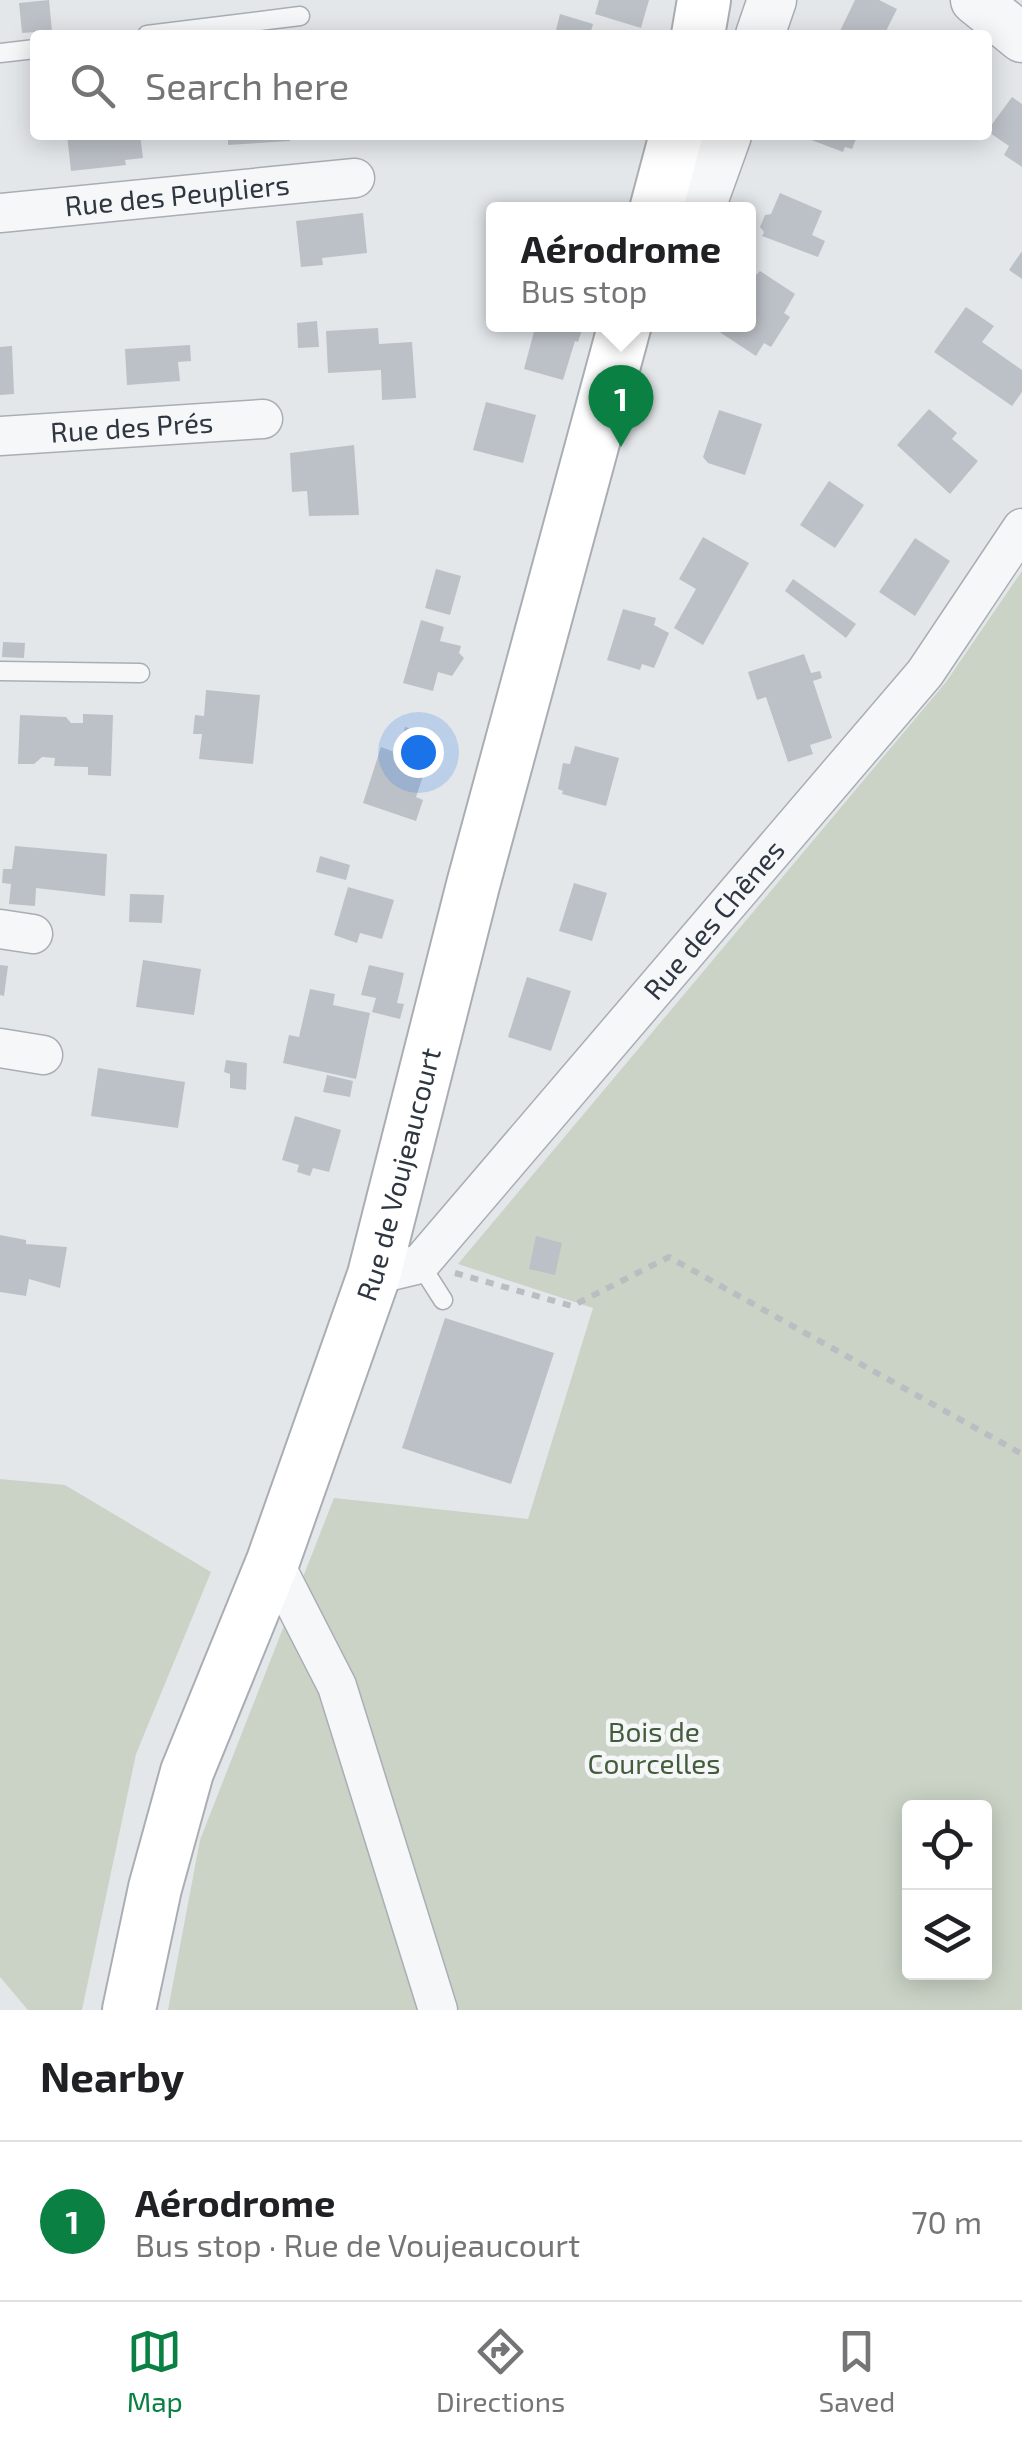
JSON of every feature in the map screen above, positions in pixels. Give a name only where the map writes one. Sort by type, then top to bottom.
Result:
[{"type":"main road","points":[[699,30],[704,0]]},
{"type":"main road","points":[[658,202],[675,140]]},
{"type":"main road","name":"Rue de Voujeaucourt","points":[[129,2010],[187,1772],[397,1270],[472,885],[623,332]]},
{"type":"street","points":[[762,30],[772,0]]},
{"type":"street","points":[[975,0],[1022,38]]},
{"type":"street","points":[[703,202],[725,140]]},
{"type":"street","name":"Rue des Peupliers","points":[[0,212],[355,178]]},
{"type":"street","name":"Rue des Prés","points":[[0,436],[263,419]]},
{"type":"street","name":"Rue des Chênes","points":[[397,1270],[925,673],[1022,528]]},
{"type":"street","points":[[0,1048],[43,1055]]},
{"type":"street","points":[[273,1560],[337,1686],[438,2010]]},
{"type":"lane","points":[[187,30],[300,16]]},
{"type":"lane","points":[[0,53],[30,49]]},
{"type":"lane","points":[[0,670],[140,673]]},
{"type":"lane","points":[[397,1270],[444,1300]]},
{"type":"path","points":[[397,1270],[572,1306],[669,1257],[1022,1454]]},
{"type":"green space","name":"Bois de Courcelles","points":[[1022,571],[1022,2010],[168,2010],[200,1840],[334,1498],[528,1519],[593,1308],[458,1264],[946,682]]},
{"type":"green space","points":[[0,1479],[65,1485],[211,1572],[136,1754],[82,2010],[28,2010],[0,1977]]},
{"type":"building","points":[[49,0],[52,30],[22,33],[19,3]]},
{"type":"building","points":[[599,0],[649,0],[641,28],[595,14]]},
{"type":"building","points":[[855,0],[879,0],[897,9],[886,30],[840,30]]},
{"type":"building","points":[[560,14],[593,24],[591,30],[556,30]]},
{"type":"building","points":[[1012,97],[1022,104],[1022,167],[1004,155],[1009,146],[992,134],[992,124]]},
{"type":"building","points":[[68,140],[141,140],[143,158],[125,160],[126,165],[71,171]]},
{"type":"building","points":[[228,140],[290,141],[228,145]]},
{"type":"building","points":[[811,140],[856,140],[852,149],[845,147],[843,152]]},
{"type":"building","points":[[780,193],[822,211],[812,235],[825,241],[818,257],[762,236],[760,227],[765,215],[771,214]]},
{"type":"building","points":[[363,213],[367,253],[322,258],[323,265],[301,267],[296,221]]},
{"type":"building","points":[[1022,251],[1022,279],[1009,270]]},
{"type":"building","points":[[760,271],[795,294],[784,313],[790,317],[771,347],[764,343],[756,356],[720,332],[756,332],[756,275]]},
{"type":"building","points":[[966,307],[994,326],[982,342],[1022,370],[1022,392],[1012,406],[934,352]]},
{"type":"building","points":[[317,321],[319,347],[298,348],[297,323]]},
{"type":"building","points":[[378,328],[379,344],[412,342],[416,398],[382,400],[381,370],[328,373],[326,331]]},
{"type":"building","points":[[534,332],[581,332],[563,380],[524,369]]},
{"type":"building","points":[[190,345],[191,361],[178,362],[180,381],[127,385],[125,349]]},
{"type":"building","points":[[12,346],[14,394],[0,395],[0,347]]},
{"type":"building","points":[[486,402],[536,415],[523,463],[473,450]]},
{"type":"building","points":[[929,409],[957,433],[952,439],[978,461],[950,494],[897,445]]},
{"type":"building","points":[[719,410],[762,424],[745,475],[708,463],[703,457]]},
{"type":"building","points":[[354,445],[359,515],[309,516],[307,491],[292,492],[290,453]]},
{"type":"building","points":[[829,481],[864,505],[835,548],[800,525]]},
{"type":"building","points":[[703,537],[749,563],[703,645],[674,628],[696,589],[679,579]]},
{"type":"building","points":[[915,538],[950,561],[915,616],[879,592]]},
{"type":"building","points":[[436,569],[461,576],[450,615],[425,608]]},
{"type":"building","points":[[793,579],[856,624],[846,638],[785,591]]},
{"type":"building","points":[[623,609],[656,618],[654,625],[669,633],[654,668],[642,664],[640,670],[607,660]]},
{"type":"building","points":[[421,620],[444,627],[440,641],[461,646],[459,653],[464,658],[452,676],[438,672],[433,691],[403,683]]},
{"type":"building","points":[[3,642],[25,643],[24,658],[2,657]]},
{"type":"building","points":[[804,654],[811,673],[820,671],[822,678],[813,681],[832,738],[810,745],[813,754],[788,762],[766,697],[757,700],[748,672]]},
{"type":"building","points":[[206,690],[260,695],[253,764],[199,759],[202,734],[193,734],[195,715],[204,716]]},
{"type":"building","points":[[83,714],[113,715],[111,776],[88,775],[88,767],[54,766],[55,758],[42,757],[34,764],[18,764],[20,715],[66,717],[71,723],[83,723]]},
{"type":"building","points":[[405,727],[436,737],[416,797],[423,800],[416,821],[363,803],[381,747],[397,753]]},
{"type":"building","points":[[575,746],[619,758],[606,806],[562,794],[558,789],[563,763],[570,764]]},
{"type":"building","points":[[15,846],[107,854],[105,896],[36,888],[35,906],[9,904],[11,884],[2,883],[3,869],[12,869]]},
{"type":"building","points":[[320,856],[350,865],[346,880],[316,872]]},
{"type":"building","points":[[574,883],[607,893],[592,941],[559,931]]},
{"type":"building","points":[[348,887],[394,900],[382,939],[360,933],[357,943],[334,935]]},
{"type":"building","points":[[130,894],[164,895],[162,923],[129,922]]},
{"type":"building","points":[[143,960],[201,969],[194,1015],[136,1007]]},
{"type":"building","points":[[0,965],[8,966],[4,996],[0,995]]},
{"type":"building","points":[[369,965],[404,973],[397,1003],[404,1004],[400,1019],[372,1012],[376,998],[361,995]]},
{"type":"building","points":[[527,977],[571,991],[551,1051],[508,1037]]},
{"type":"building","points":[[310,989],[335,994],[333,1005],[370,1013],[356,1079],[283,1063],[289,1035],[299,1037]]},
{"type":"building","points":[[226,1060],[247,1063],[246,1090],[230,1088],[230,1074],[224,1072]]},
{"type":"building","points":[[98,1068],[185,1082],[178,1128],[91,1116]]},
{"type":"building","points":[[327,1075],[353,1081],[350,1097],[323,1092]]},
{"type":"building","points":[[295,1116],[341,1130],[329,1172],[313,1168],[310,1176],[297,1172],[299,1165],[282,1160]]},
{"type":"building","points":[[0,1235],[26,1240],[26,1244],[67,1247],[60,1288],[29,1279],[26,1296],[0,1292]]},
{"type":"building","points":[[536,1236],[562,1243],[555,1275],[529,1269]]},
{"type":"building","points":[[445,1318],[554,1353],[511,1484],[402,1448]]},
{"type":"place","name":"Aérodrome","points":[[621,447]]}]
